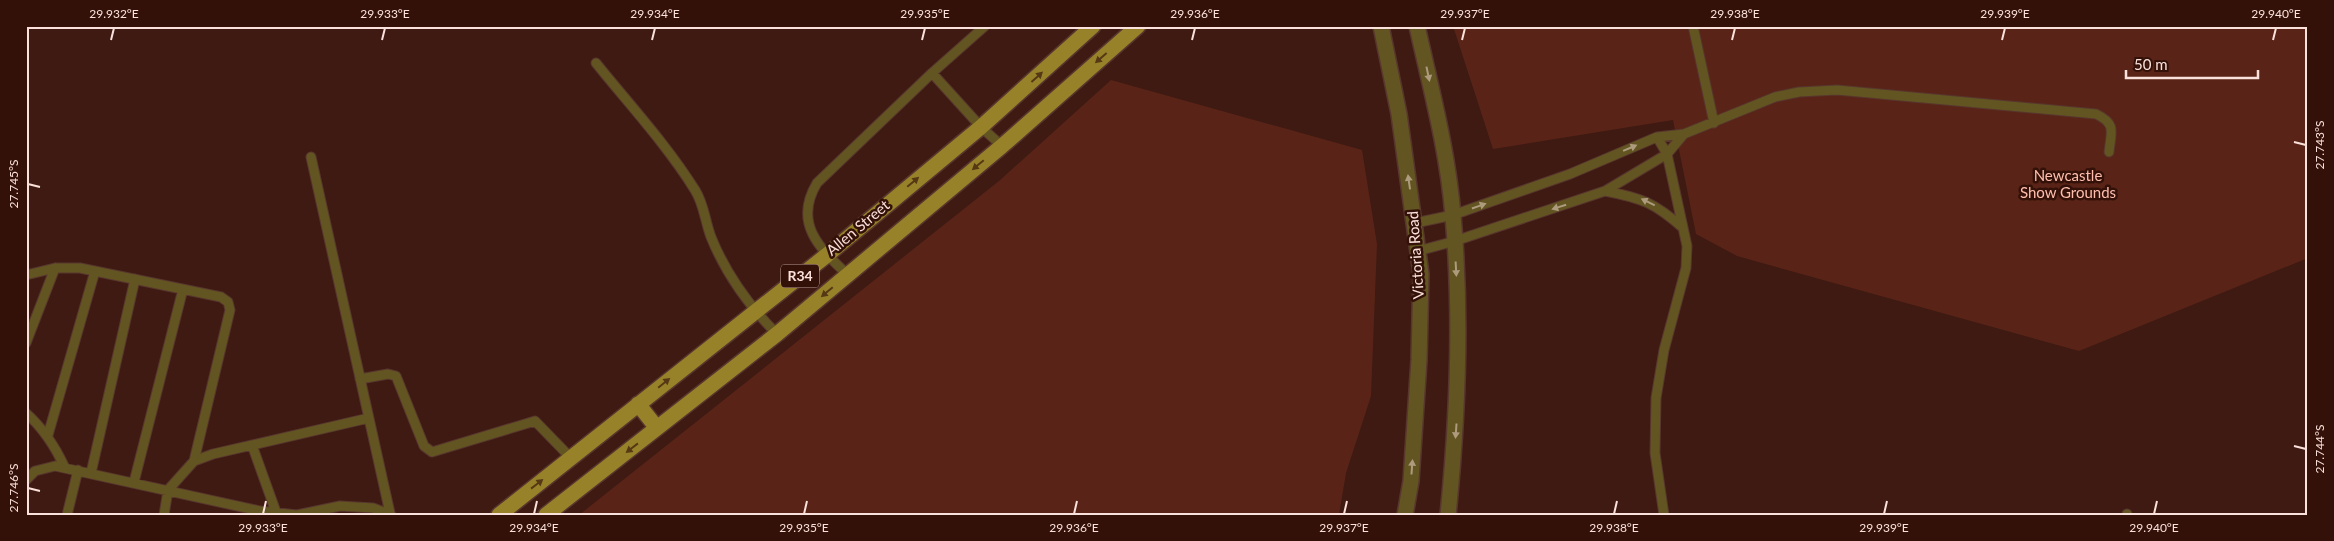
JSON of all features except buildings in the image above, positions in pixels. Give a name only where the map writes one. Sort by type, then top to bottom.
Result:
[{"type":"main road","name":"Allen Street","points":[[499,515],[827,255],[981,127],[1093,26]]},
{"type":"main road","name":"Allen Street","points":[[546,515],[777,334],[1002,146],[1138,26]]},
{"type":"main road","points":[[638,404],[657,428]]},
{"type":"street","name":"Victoria Road","points":[[1381,26],[1399,114],[1421,274],[1419,360],[1411,481],[1405,515]]},
{"type":"street","points":[[1417,26],[1445,157],[1453,215],[1458,308],[1458,389],[1448,515]]},
{"type":"lane","points":[[848,275],[827,255],[806,222],[808,205],[813,190],[817,183],[932,73],[985,26]]},
{"type":"lane","points":[[1693,26],[1714,123]]},
{"type":"lane","points":[[596,63],[682,171],[696,192],[722,261],[755,311],[777,334]]},
{"type":"lane","points":[[932,73],[981,127],[1002,146]]},
{"type":"lane","points":[[1415,224],[1453,215],[1570,174],[1657,136],[1684,134],[1775,98],[1800,92],[1836,90],[2096,114],[2107,120],[2112,127],[2109,152]]},
{"type":"lane","points":[[1418,251],[1605,191],[1667,154],[1684,134]]},
{"type":"lane","points":[[1657,136],[1667,154],[1687,246],[1686,268],[1664,350],[1656,398],[1654,453],[1664,515]]},
{"type":"lane","points":[[311,157],[390,514]]},
{"type":"lane","points":[[1605,191],[1637,197],[1651,204],[1684,228]]},
{"type":"lane","points":[[26,343],[55,268]]},
{"type":"lane","points":[[26,275],[55,268],[80,268],[221,298],[228,302],[230,310],[194,461]]},
{"type":"lane","points":[[48,435],[95,271]]},
{"type":"lane","points":[[91,473],[135,280]]},
{"type":"lane","points":[[134,482],[183,290]]},
{"type":"lane","points":[[360,379],[388,374],[396,376],[424,446],[432,452],[535,421],[571,458]]},
{"type":"lane","points":[[26,412],[48,435],[65,468]]},
{"type":"lane","points":[[164,515],[168,490],[194,461],[213,454],[369,418]]},
{"type":"lane","points":[[252,445],[276,512]]},
{"type":"lane","points":[[26,480],[35,471],[55,466],[260,511],[297,515],[340,506],[373,508],[390,514]]},
{"type":"lane","points":[[67,515],[78,470]]},
{"type":"green space","name":"Newcastle Show Grounds","points":[[1453,26],[2308,26],[2308,258],[2079,351],[1737,256],[1696,234],[1673,120],[1493,149]]},
{"type":"green space","points":[[1111,80],[1362,150],[1377,244],[1371,396],[1346,473],[1339,515],[579,515],[999,181]]}]
